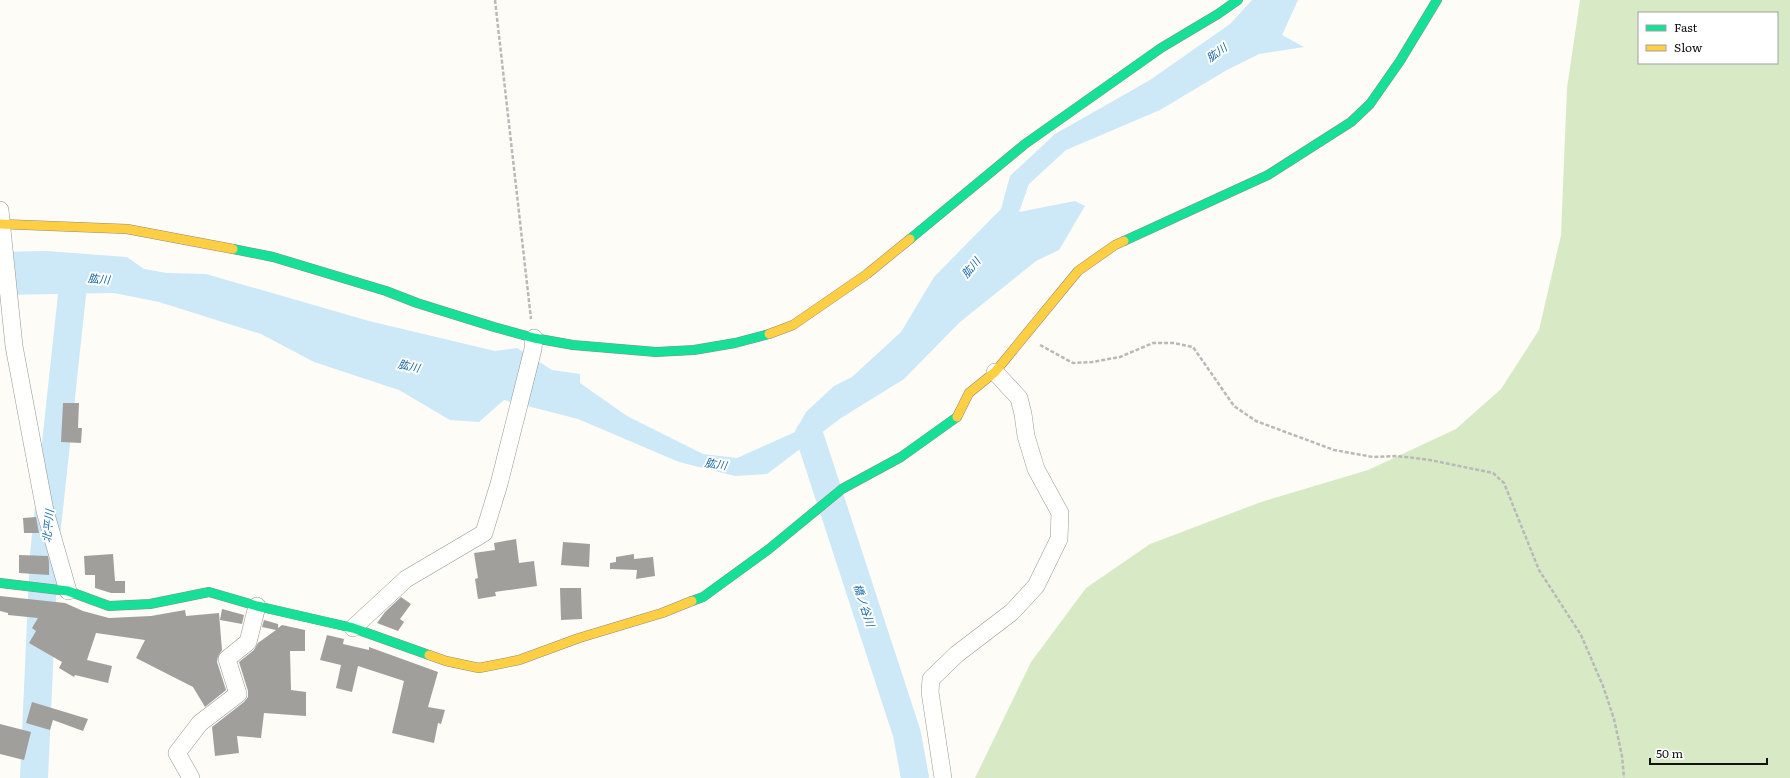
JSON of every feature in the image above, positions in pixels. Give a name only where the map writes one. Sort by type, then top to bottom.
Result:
[{"type":"street","points":[[68,591],[45,511],[14,346],[1,223],[127,229],[273,257],[386,290],[424,305],[533,343],[656,352],[694,350],[763,336],[793,325],[868,274],[1025,144],[1161,48],[1238,0]]},
{"type":"street","points":[[0,583],[68,591],[109,606],[150,604],[209,592],[257,606],[353,628],[446,661],[479,668],[519,660],[579,638],[662,614],[703,597],[769,549],[842,490],[901,457],[958,418],[969,393],[995,372],[1023,336],[1078,271],[1115,245],[1268,175],[1351,122],[1370,104],[1400,61],[1437,0]]},
{"type":"street","points":[[353,628],[406,578],[484,533],[499,484],[533,343]]},
{"type":"street","points":[[943,778],[930,692],[931,679],[957,654],[1012,612],[1036,586],[1059,539],[1060,513],[1036,469],[1026,436],[1019,398],[995,372]]},
{"type":"street","points":[[191,778],[177,753],[200,724],[238,694],[227,659],[248,642],[257,606]]},
{"type":"path","points":[[494,0],[533,343]]},
{"type":"path","points":[[1023,336],[1073,363],[1092,362],[1120,357],[1153,344],[1174,343],[1193,347],[1234,406],[1256,421],[1334,450],[1373,457],[1397,456],[1430,460],[1493,473],[1504,484],[1539,570],[1581,635],[1603,686],[1614,719],[1622,756],[1624,778]]},
{"type":"green space","points":[[1580,0],[1790,0],[1790,778],[975,778],[1031,662],[1086,588],[1150,544],[1261,502],[1368,470],[1456,429],[1501,389],[1539,330],[1561,235],[1567,88]]},
{"type":"water","name":"肱川","points":[[1252,0],[1298,0],[1282,35],[1304,47],[1259,54],[1227,70],[1160,110],[1066,150],[1029,184],[1019,212],[1075,201],[1085,206],[1059,250],[1036,261],[960,322],[904,379],[841,418],[767,474],[735,476],[679,462],[578,419],[504,400],[479,422],[450,420],[399,390],[314,362],[261,334],[159,302],[114,293],[0,295],[0,252],[46,251],[127,257],[144,269],[167,273],[206,274],[369,321],[495,351],[517,348],[552,370],[580,374],[580,383],[627,416],[703,454],[737,458],[795,432],[806,412],[834,386],[852,377],[901,332],[934,277],[1001,209],[1010,176],[1055,134],[1150,80],[1230,24]]},
{"type":"building","points":[[63,403],[79,403],[78,428],[82,428],[81,443],[61,442]]},
{"type":"building","points":[[36,517],[39,533],[24,533],[23,518]]},
{"type":"building","points":[[516,539],[519,563],[534,561],[537,586],[495,592],[496,596],[478,599],[475,579],[478,578],[474,553],[495,550],[494,543]]},
{"type":"building","points":[[563,542],[590,544],[589,567],[561,565]]},
{"type":"building","points":[[113,554],[115,581],[125,581],[125,593],[111,593],[95,588],[95,575],[85,575],[84,556]]},
{"type":"building","points":[[634,554],[634,559],[653,557],[655,576],[636,579],[637,570],[610,569],[610,563],[616,562],[616,557]]},
{"type":"building","points":[[19,555],[48,556],[49,575],[19,573]]},
{"type":"building","points":[[560,588],[581,588],[582,619],[561,620]]},
{"type":"building","points":[[0,596],[65,603],[83,611],[109,618],[151,616],[185,610],[186,616],[219,613],[222,650],[218,656],[217,662],[226,690],[205,707],[193,687],[136,658],[145,640],[96,633],[87,660],[112,666],[108,683],[75,675],[74,677],[59,668],[62,662],[29,643],[36,631],[32,628],[38,618],[8,615],[8,613],[0,611]]},
{"type":"building","points":[[401,597],[411,604],[400,619],[404,622],[398,631],[377,623],[385,612]]},
{"type":"building","points":[[222,609],[244,615],[242,624],[220,620]]},
{"type":"building","points":[[264,620],[278,624],[278,628],[282,625],[305,630],[305,651],[290,651],[291,690],[306,692],[306,716],[264,713],[261,738],[237,736],[239,753],[215,756],[212,727],[244,702],[248,697],[248,691],[239,662],[254,650],[258,643],[276,630],[262,627]]},
{"type":"building","points":[[327,635],[344,639],[343,644],[369,650],[369,647],[438,672],[428,707],[445,710],[441,724],[438,723],[434,743],[392,733],[404,681],[358,666],[352,692],[336,688],[341,665],[320,660]]},
{"type":"building","points":[[32,702],[88,719],[83,731],[53,720],[50,730],[26,723]]},
{"type":"building","points":[[0,724],[31,732],[24,760],[0,754]]},
{"type":"waterway","name":"北平川","points":[[34,778],[44,555],[74,276]]},
{"type":"waterway","name":"橋ノ谷川","points":[[809,434],[907,734],[915,778]]},
{"type":"traffic: fast","points":[[910,239],[1025,144],[1161,48],[1218,14],[1238,0]]},
{"type":"traffic: fast","points":[[1124,241],[1268,175],[1351,122],[1370,104],[1400,61],[1437,0]]},
{"type":"traffic: fast","points":[[233,249],[273,257],[386,291],[417,303],[494,327],[534,338],[573,345],[656,352],[694,350],[735,343],[769,334]]},
{"type":"traffic: fast","points":[[692,601],[703,597],[769,549],[842,489],[901,457],[957,417]]},
{"type":"traffic: fast","points":[[0,583],[68,591],[109,606],[150,604],[209,592],[257,606],[353,628],[429,655]]},
{"type":"traffic: slow","points":[[0,224],[127,229],[233,249]]},
{"type":"traffic: slow","points":[[769,334],[793,325],[867,274],[910,239]]},
{"type":"traffic: slow","points":[[957,417],[969,393],[995,372],[1078,271],[1115,245],[1124,241]]},
{"type":"traffic: slow","points":[[429,655],[446,661],[479,668],[519,660],[579,638],[662,613],[692,601]]}]
